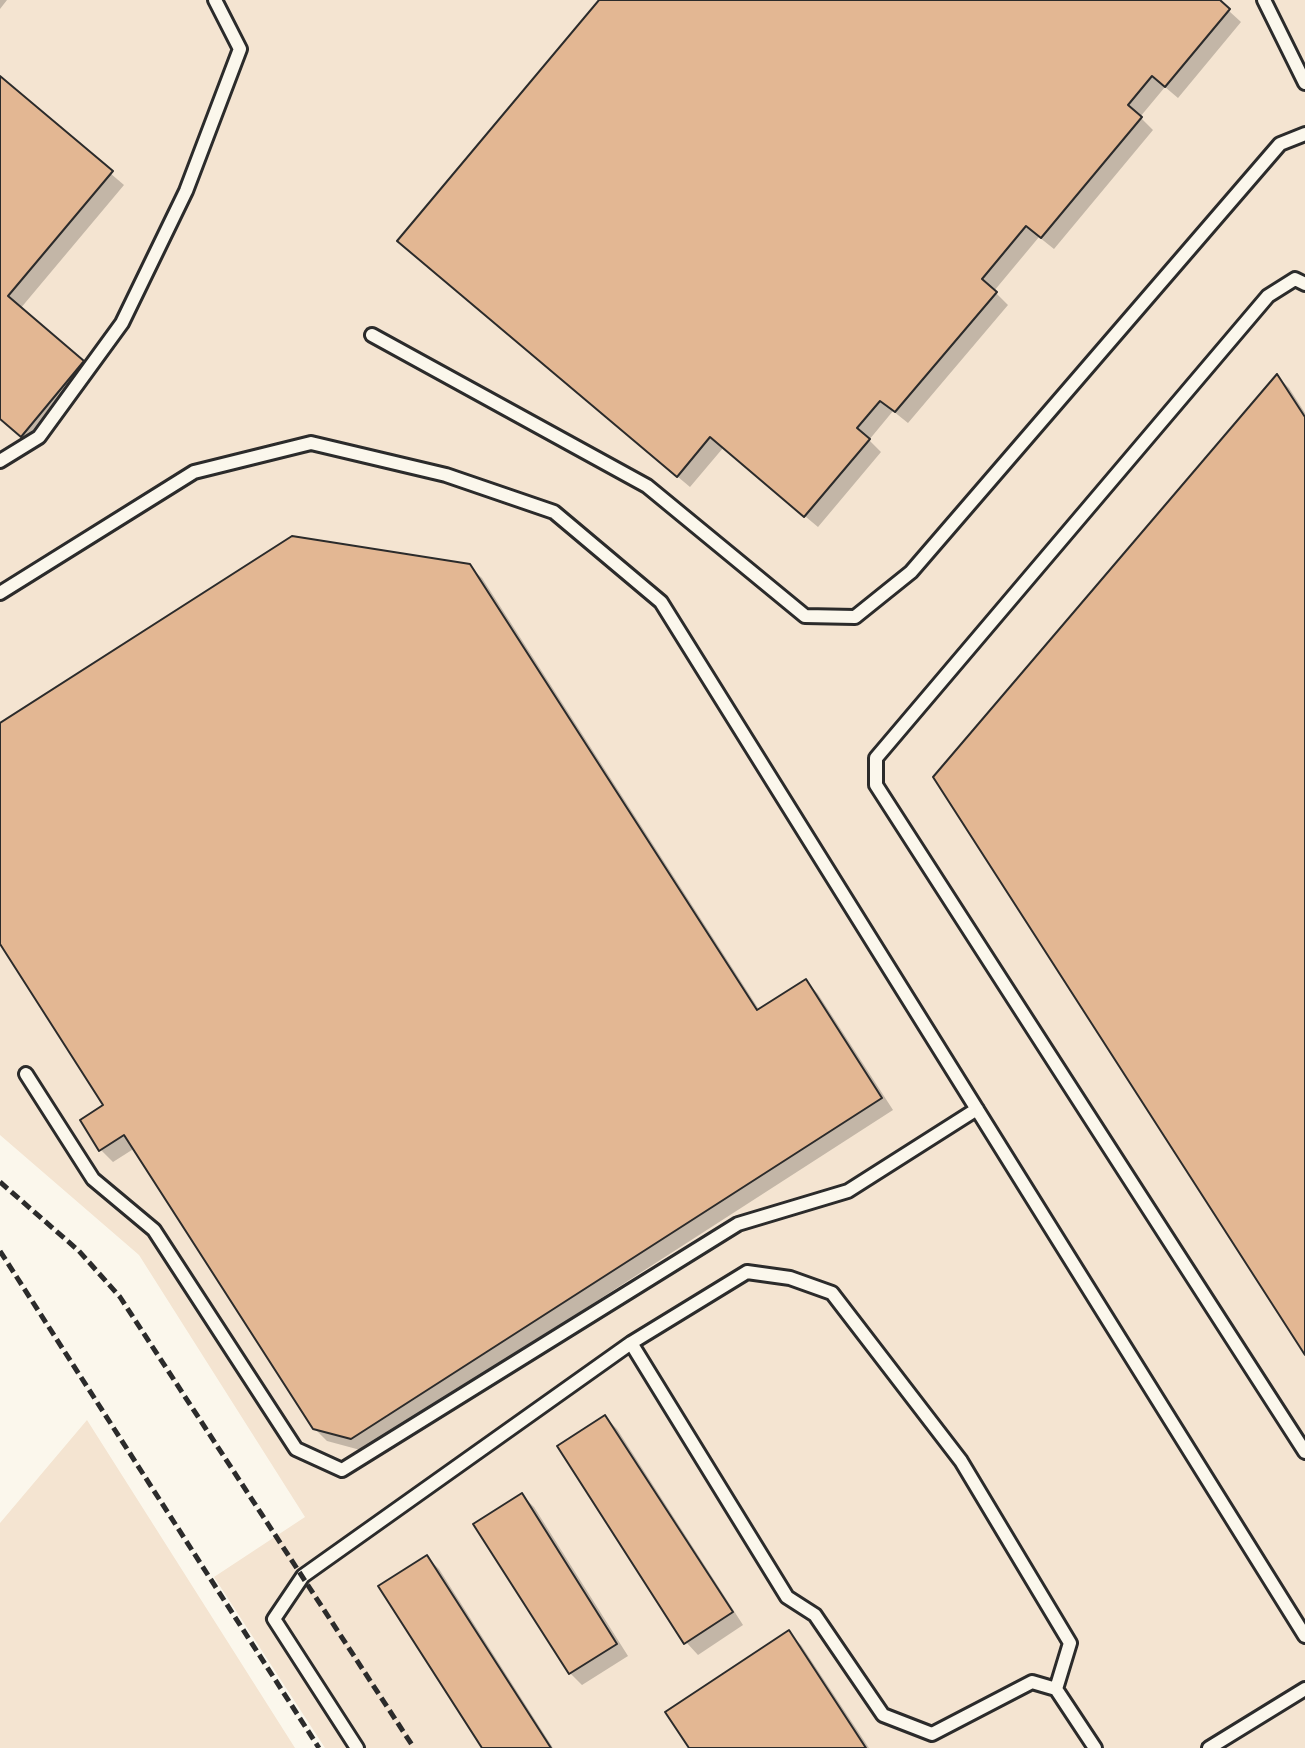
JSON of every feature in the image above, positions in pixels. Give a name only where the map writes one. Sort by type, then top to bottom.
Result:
[{"type":"lane","points":[[0,461],[39,437],[122,323],[186,191],[240,49],[215,0]]},
{"type":"lane","points":[[1264,0],[1305,83]]},
{"type":"lane","points":[[372,335],[647,486],[805,616],[855,617],[911,572],[1280,144],[1305,134]]},
{"type":"lane","points":[[1305,284],[1295,279],[1268,296],[876,758],[876,785],[1305,1452]]},
{"type":"lane","points":[[0,593],[194,472],[311,443],[446,475],[554,512],[661,602],[1305,1636]]},
{"type":"lane","points":[[26,1073],[93,1179],[153,1230],[296,1449],[342,1469],[738,1224],[848,1191],[977,1109]]},
{"type":"lane","points":[[357,1748],[274,1619],[303,1576],[631,1343],[747,1272],[790,1278],[832,1293],[961,1461],[1070,1643],[1056,1689]]},
{"type":"lane","points":[[631,1343],[787,1597],[815,1615],[883,1716],[932,1734],[1032,1682],[1056,1689],[1095,1748]]},
{"type":"lane","points":[[1209,1748],[1305,1689]]},
{"type":"shaded area","points":[[0,0],[1305,0],[1305,1748],[325,1748],[214,1577],[305,1517],[139,1255],[0,1135]]},
{"type":"shaded area","points":[[87,1420],[295,1748],[0,1748],[0,1523]]},
{"type":"building","points":[[599,0],[1220,0],[1230,9],[1165,87],[1152,76],[1128,105],[1142,117],[1041,238],[1026,226],[982,279],[997,292],[895,412],[880,401],[857,428],[870,439],[804,517],[710,437],[677,477],[397,241]]},
{"type":"building","points":[[0,76],[113,171],[8,296],[84,361],[21,437],[0,419]]},
{"type":"building","points":[[1277,374],[1305,417],[1305,1355],[933,777]]},
{"type":"building","points":[[292,536],[470,564],[757,1010],[806,979],[882,1098],[351,1439],[313,1429],[124,1135],[99,1151],[80,1120],[103,1105],[0,944],[0,723]]},
{"type":"building","points":[[605,1415],[733,1612],[684,1644],[557,1446]]},
{"type":"building","points":[[522,1493],[617,1644],[569,1674],[473,1524]]},
{"type":"building","points":[[427,1555],[551,1748],[482,1748],[378,1586]]},
{"type":"building","points":[[789,1630],[866,1748],[689,1748],[665,1712]]},
{"type":"railway","points":[[0,1182],[79,1251],[120,1297],[414,1748]]},
{"type":"railway","points":[[0,1251],[319,1748]]}]
